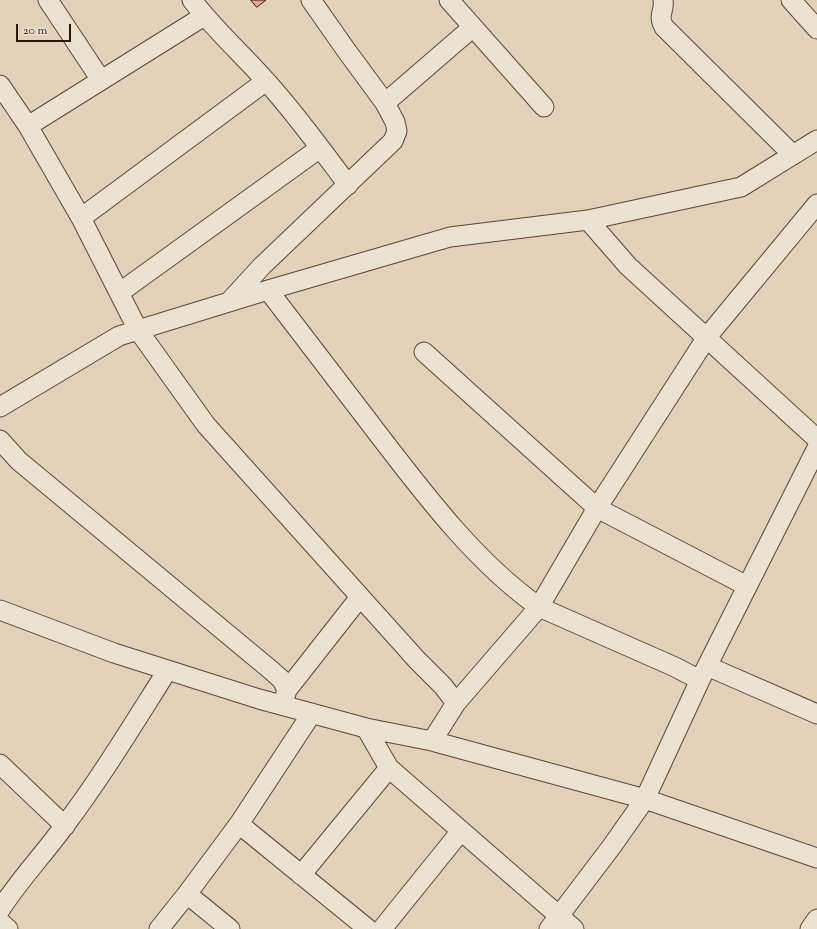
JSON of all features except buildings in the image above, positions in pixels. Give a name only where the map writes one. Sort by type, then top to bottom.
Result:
[{"type":"street","points":[[48,0],[101,80]]},
{"type":"street","points":[[192,0],[204,16],[266,81],[295,114],[348,185]]},
{"type":"street","points":[[228,303],[262,266],[393,141],[397,131],[395,122],[386,103],[311,0]]},
{"type":"street","points":[[449,0],[544,107]]},
{"type":"street","points":[[663,0],[664,5],[661,12],[660,21],[664,27],[793,155]]},
{"type":"street","points":[[791,0],[817,30]]},
{"type":"street","points":[[28,126],[204,16]]},
{"type":"street","points":[[386,103],[473,28]]},
{"type":"street","points":[[81,218],[266,81]]},
{"type":"street","points":[[0,85],[6,108],[28,126],[81,218],[138,330],[206,425],[456,703]]},
{"type":"street","points":[[0,407],[119,336],[268,290],[450,237],[588,220],[741,187],[817,140]]},
{"type":"street","points":[[119,293],[320,148]]},
{"type":"street","points":[[432,741],[456,703],[540,607],[597,508],[707,337],[817,204]]},
{"type":"street","points":[[588,220],[628,266],[817,439]]},
{"type":"street","points":[[268,290],[421,490],[482,559],[520,594],[540,607],[675,667],[704,673],[817,714]]},
{"type":"street","points":[[424,352],[597,508],[748,586]]},
{"type":"street","points":[[0,440],[19,461],[282,680],[285,698]]},
{"type":"street","points":[[554,922],[612,846],[645,799],[704,673],[817,448]]},
{"type":"street","points":[[285,698],[360,597]]},
{"type":"street","points":[[0,610],[114,653],[259,699],[285,698],[312,713],[366,728],[432,741],[645,799],[817,858]]},
{"type":"street","points":[[0,910],[10,894],[65,826],[105,769],[168,671]]},
{"type":"street","points":[[159,929],[239,824],[312,713]]},
{"type":"street","points":[[366,728],[389,768],[460,831],[554,922],[574,929]]},
{"type":"street","points":[[0,764],[65,826]]},
{"type":"street","points":[[301,875],[389,768]]},
{"type":"street","points":[[239,824],[368,929]]},
{"type":"street","points":[[382,929],[460,831]]},
{"type":"street","points":[[187,894],[230,929]]},
{"type":"street","points":[[810,929],[817,919]]},
{"type":"street","points":[[0,922],[8,929]]}]
